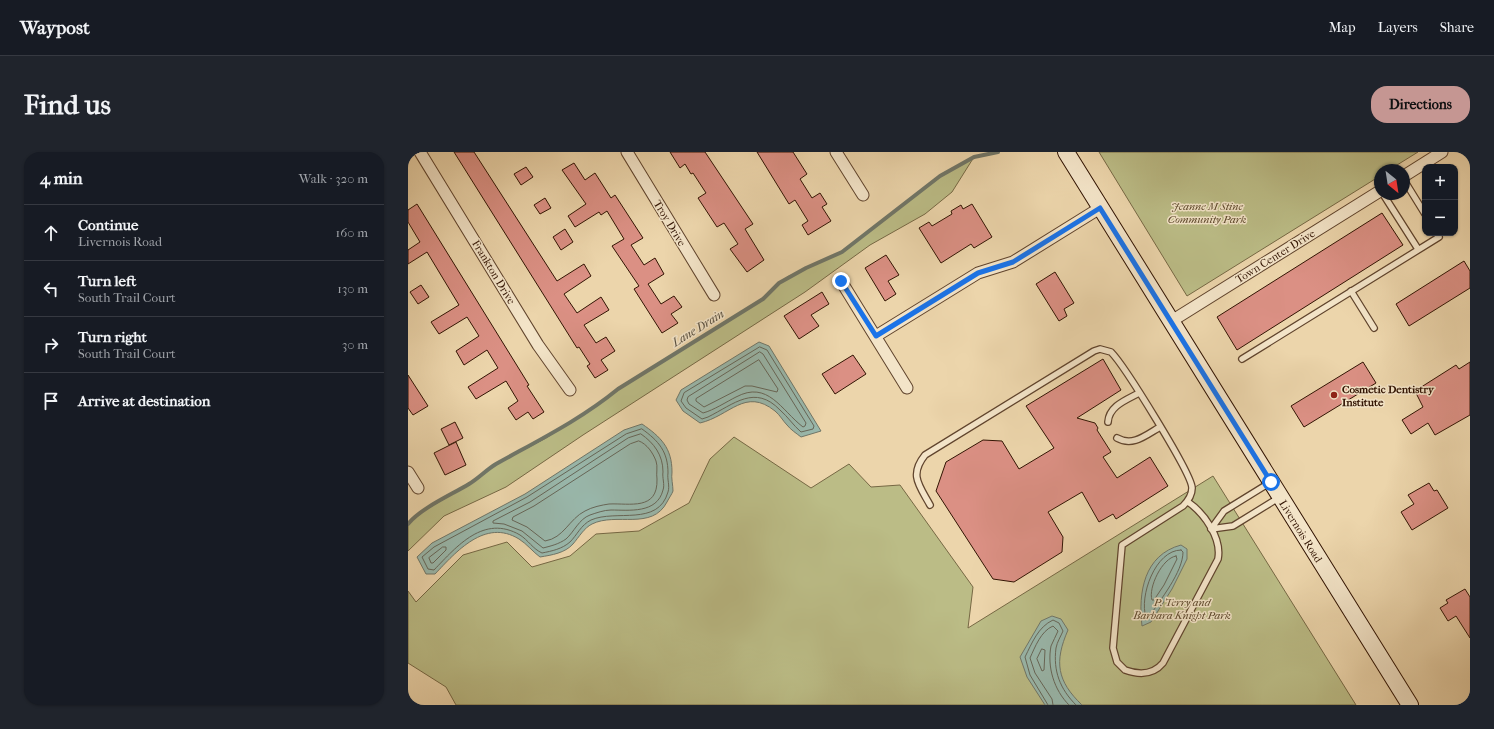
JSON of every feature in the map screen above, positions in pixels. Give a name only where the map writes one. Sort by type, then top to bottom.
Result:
[{"type":"main road","name":"Livernois Road","points":[[1066,152],[1170,322],[1410,705]]},
{"type":"street","name":"Frankton Drive","points":[[420,152],[538,345],[570,390]]},
{"type":"street","name":"Troy Drive","points":[[627,152],[714,295]]},
{"type":"street","points":[[836,152],[863,195]]},
{"type":"street","points":[[1410,172],[1442,152]]},
{"type":"street","name":"Town Center Drive","points":[[1170,322],[1374,195]]},
{"type":"street","points":[[876,336],[978,273],[1013,262],[1100,208]]},
{"type":"street","points":[[841,281],[907,388]]},
{"type":"street","points":[[408,472],[418,488]]},
{"type":"lane","points":[[1410,190],[1422,209]]},
{"type":"lane","points":[[1387,200],[1418,249]]},
{"type":"lane","points":[[1242,359],[1418,249],[1436,236]]},
{"type":"lane","points":[[1351,291],[1374,328]]},
{"type":"lane","points":[[930,505],[916,479],[918,463],[925,455],[1094,351],[1100,349],[1111,352],[1160,427],[1191,483],[1192,493],[1188,502],[1179,510],[1122,545],[1113,648],[1117,662],[1125,670],[1147,673],[1153,672],[1163,663],[1218,559],[1219,548],[1211,529],[1197,509],[1188,502]]},
{"type":"lane","points":[[1108,422],[1111,411],[1115,406],[1139,393]]},
{"type":"lane","points":[[1117,438],[1125,442],[1131,442],[1160,427]]},
{"type":"lane","points":[[1211,529],[1224,511],[1271,482]]},
{"type":"lane","points":[[1211,529],[1233,526],[1280,497]]},
{"type":"green space","name":"Jeanne M Stine Community Park","points":[[1099,152],[1418,152],[1399,164],[1374,164],[1374,180],[1187,296]]},
{"type":"green space","points":[[974,157],[952,192],[925,214],[870,245],[805,292],[583,435],[506,487],[444,516],[408,551],[408,524],[420,513],[473,482],[495,465],[546,438],[600,403],[622,386],[763,299],[787,277],[842,252],[940,176]]},
{"type":"green space","name":"P. Terry and Barbara Knight Park","points":[[734,437],[811,488],[849,464],[871,487],[900,485],[973,587],[968,628],[1213,476],[1356,705],[456,705],[446,687],[408,663],[408,591],[416,602],[463,555],[507,542],[532,567],[570,556],[596,534],[639,531],[689,503],[710,459]]},
{"type":"water","points":[[759,342],[769,346],[821,431],[801,437],[790,428],[775,411],[764,404],[755,402],[746,402],[738,405],[700,423],[683,411],[676,400],[681,390]]},
{"type":"water","points":[[642,424],[660,439],[668,450],[670,456],[673,491],[660,511],[643,519],[601,521],[592,524],[584,530],[566,550],[540,557],[519,539],[506,534],[494,533],[483,535],[472,540],[452,556],[435,574],[426,574],[417,557],[432,543],[525,494],[624,430]]},
{"type":"water","points":[[1181,545],[1187,549],[1187,559],[1172,589],[1151,622],[1142,626],[1141,600],[1146,576],[1151,566],[1159,557],[1169,550]]},
{"type":"water","points":[[1052,616],[1061,619],[1068,630],[1061,652],[1060,670],[1067,688],[1082,705],[1045,705],[1027,677],[1020,657],[1041,621]]},
{"type":"building","points":[[454,152],[474,152],[557,281],[584,264],[591,276],[564,294],[577,313],[601,297],[609,310],[584,325],[596,343],[606,337],[615,351],[601,360],[608,370],[595,378],[587,366],[590,364],[579,347],[577,348]]},
{"type":"building","points":[[670,152],[705,152],[753,224],[745,229],[764,260],[747,272],[730,249],[738,244],[724,223],[717,227],[698,198],[706,193],[693,173],[691,174],[685,164],[680,168]]},
{"type":"building","points":[[757,152],[793,152],[807,174],[800,179],[812,198],[820,193],[827,204],[822,207],[831,221],[808,235],[802,225],[808,221],[795,200],[789,204]]},
{"type":"building","points":[[574,163],[585,180],[595,173],[611,198],[615,195],[643,238],[631,245],[644,265],[655,258],[664,274],[648,284],[661,304],[674,296],[682,307],[671,314],[678,323],[662,333],[634,289],[639,286],[612,246],[624,239],[607,211],[601,215],[599,212],[575,227],[568,216],[586,204],[562,170]]},
{"type":"building","points":[[526,167],[533,177],[521,185],[514,174]]},
{"type":"building","points":[[545,198],[551,208],[540,214],[534,205]]},
{"type":"building","points":[[417,204],[529,385],[527,386],[544,412],[533,419],[528,412],[516,420],[508,408],[518,401],[506,381],[476,399],[468,387],[498,368],[487,350],[464,365],[456,351],[479,336],[467,317],[439,334],[431,322],[459,305],[427,252],[408,264],[408,250],[420,242],[408,222],[408,210]]},
{"type":"building","points":[[972,204],[992,237],[974,248],[971,244],[941,263],[919,228],[929,222],[932,226],[952,214],[951,211],[961,205],[963,209]]},
{"type":"building","points":[[1382,213],[1403,245],[1237,350],[1217,317]]},
{"type":"building","points":[[565,229],[573,242],[561,250],[553,237]]},
{"type":"building","points":[[886,255],[899,275],[888,281],[896,294],[885,301],[865,268]]},
{"type":"building","points":[[1464,261],[1470,271],[1470,288],[1409,326],[1396,304]]},
{"type":"building","points":[[1055,272],[1074,303],[1064,309],[1067,316],[1059,321],[1036,284]]},
{"type":"building","points":[[421,285],[429,297],[418,304],[410,292]]},
{"type":"building","points":[[822,292],[829,304],[811,315],[819,326],[799,339],[784,316]]},
{"type":"building","points":[[853,355],[866,374],[835,394],[822,374]]},
{"type":"building","points":[[1103,359],[1121,390],[1077,418],[1095,423],[1098,428],[1097,430],[1111,452],[1103,457],[1117,478],[1150,457],[1168,486],[1116,519],[1113,514],[1099,522],[1082,492],[1048,512],[1063,537],[1062,552],[1014,582],[993,579],[936,491],[946,462],[983,440],[1002,441],[1019,469],[1054,448],[1026,406]]},
{"type":"building","name":"Cosmetic Dentistry Institute","points":[[1363,362],[1376,383],[1304,427],[1291,406]]},
{"type":"building","points":[[1470,362],[1470,415],[1435,435],[1428,423],[1411,434],[1402,420],[1423,407],[1415,391],[1456,365],[1459,369]]},
{"type":"building","points":[[408,375],[428,406],[413,415],[408,408]]},
{"type":"building","points":[[455,422],[463,438],[449,445],[441,429]]},
{"type":"building","points":[[456,442],[466,465],[445,475],[434,453]]},
{"type":"building","points":[[1429,483],[1434,491],[1437,490],[1448,508],[1412,530],[1401,512],[1414,504],[1408,495]]},
{"type":"building","points":[[1465,589],[1470,597],[1470,638],[1456,616],[1448,621],[1440,608],[1448,603],[1446,600]]},
{"type":"waterway","name":"Lane Drain","points":[[408,524],[428,507],[469,484],[496,464],[574,420],[618,389],[763,299],[779,283],[806,268],[842,252],[940,176],[974,157],[998,152]]},
{"type":"place","name":"Cosmetic Dentistry Institute","points":[[1334,395]]},
{"type":"route","points":[[841,281],[876,336],[978,273],[1013,262],[1100,208],[1271,482]]}]
